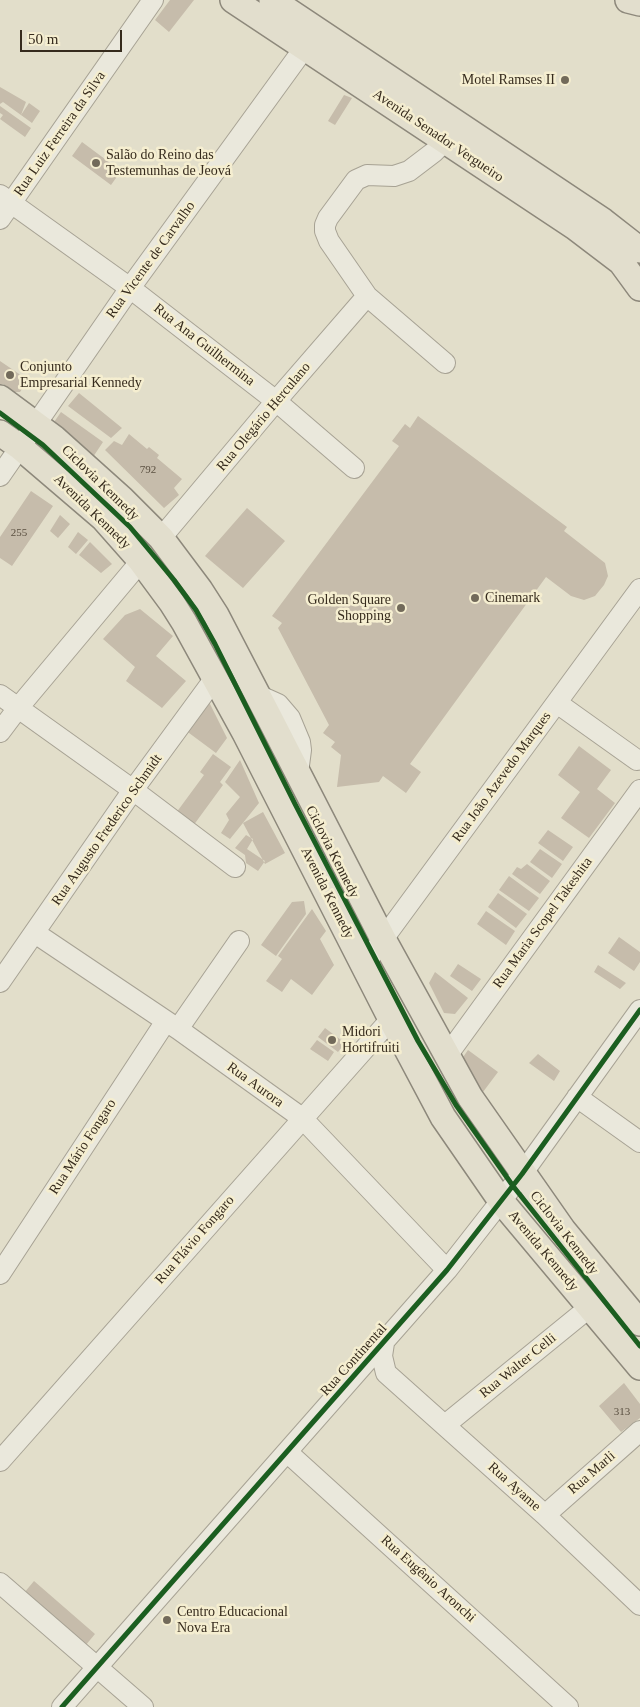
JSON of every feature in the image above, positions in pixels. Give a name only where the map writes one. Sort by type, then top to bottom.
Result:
[{"type":"main road","name":"Avenida Senador Vergueiro","points":[[234,0],[575,227],[634,253]]},
{"type":"main road","name":"Avenida Senador Vergueiro","points":[[272,0],[603,222],[634,253]]},
{"type":"main road","points":[[628,0],[640,4]]},
{"type":"main road","points":[[634,253],[640,288]]},
{"type":"main road","name":"Avenida Kennedy","points":[[0,398],[36,424],[86,466],[161,538],[200,590],[258,695],[383,939],[446,1057],[478,1112],[563,1230],[640,1323]]},
{"type":"main road","name":"Avenida Kennedy","points":[[10,440],[102,518],[141,561],[184,622],[270,781],[443,1117],[501,1200],[640,1368]]},
{"type":"street","name":"Rua Luiz Ferreira da Silva","points":[[0,219],[6,199],[153,0]]},
{"type":"street","name":"Rua Vicente de Carvalho","points":[[0,476],[10,440],[36,424],[130,288],[305,47]]},
{"type":"street","points":[[445,141],[424,161],[403,174],[394,176],[372,174],[356,180],[325,224],[327,236],[367,296],[445,363]]},
{"type":"street","name":"Rua Ana Guilhermina","points":[[6,199],[130,288],[276,401],[354,468]]},
{"type":"street","name":"Avenida Senador Vergueiro","points":[[634,253],[640,278]]},
{"type":"street","name":"Rua Olegário Herculano","points":[[161,538],[367,296]]},
{"type":"street","points":[[0,732],[141,561]]},
{"type":"street","name":"Rua João Azevedo Marques","points":[[364,965],[640,589]]},
{"type":"street","name":"Rua Augusto Frederico Schmidt","points":[[0,982],[133,790],[215,678]]},
{"type":"street","points":[[0,696],[133,790],[235,867]]},
{"type":"street","points":[[557,702],[638,759],[633,772],[640,789]]},
{"type":"street","name":"Rua Maria Scopel Takeshita","points":[[446,1057],[640,789]]},
{"type":"street","name":"Rua Aurora","points":[[35,933],[172,1025],[302,1118],[447,1270]]},
{"type":"street","name":"Rua Mário Fongaro","points":[[0,1274],[172,1025],[238,941]]},
{"type":"street","name":"Rua Continental","points":[[62,1707],[384,1344],[447,1270],[522,1174],[640,1010]]},
{"type":"street","name":"Rua Flávio Fongaro","points":[[0,1461],[391,1019]]},
{"type":"street","points":[[577,1097],[640,1142]]},
{"type":"street","name":"Rua Walter Celli","points":[[445,1425],[590,1307]]},
{"type":"street","points":[[357,1374],[386,1373],[382,1356],[384,1344]]},
{"type":"street","name":"Rua Ayame","points":[[386,1373],[545,1515],[640,1604]]},
{"type":"street","name":"Rua Marli","points":[[545,1515],[640,1431]]},
{"type":"street","name":"Rua Eugênio Aronchi","points":[[288,1452],[568,1707]]},
{"type":"street","points":[[0,1583],[142,1707]]},
{"type":"building","points":[[170,0],[194,0],[169,32],[155,20]]},
{"type":"building","points":[[0,87],[26,102],[21,115],[29,103],[40,111],[32,123],[3,102],[0,104]]},
{"type":"building","points":[[344,95],[352,98],[335,125],[328,121]]},
{"type":"building","points":[[0,106],[31,128],[25,137],[0,119],[3,115],[0,113]]},
{"type":"building","name":"Salão do Reino das Testemunhas de Jeová","points":[[82,142],[121,171],[111,185],[72,156]]},
{"type":"building","name":"Conjunto Empresarial Kennedy","points":[[0,361],[28,380],[20,392],[14,392],[3,384],[0,385]]},
{"type":"building","points":[[79,393],[122,428],[111,438],[68,406]]},
{"type":"building","points":[[61,412],[103,442],[93,457],[52,425]]},
{"type":"building","name":"Golden Square Shopping","points":[[418,416],[567,527],[564,531],[605,563],[608,576],[604,585],[595,596],[584,600],[571,596],[546,577],[410,764],[421,772],[406,793],[383,776],[379,782],[337,787],[341,755],[331,747],[335,742],[323,733],[329,725],[278,628],[282,623],[272,616],[399,446],[392,441],[405,424],[410,428]]},
{"type":"building","points":[[129,434],[147,449],[149,447],[159,455],[157,458],[182,479],[174,488],[179,495],[164,508],[105,450],[114,441],[122,445]]},
{"type":"building","points":[[31,491],[53,506],[12,566],[0,558],[0,537]]},
{"type":"building","points":[[247,508],[285,541],[243,588],[205,556]]},
{"type":"building","points":[[60,515],[70,524],[58,538],[50,531]]},
{"type":"building","points":[[78,532],[88,540],[76,554],[68,547]]},
{"type":"building","points":[[90,542],[112,564],[101,573],[79,555]]},
{"type":"building","points":[[140,609],[173,636],[156,656],[186,681],[162,708],[126,681],[135,667],[103,639],[125,615]]},
{"type":"building","points":[[207,698],[227,738],[216,753],[185,730]]},
{"type":"building","points":[[579,746],[611,770],[597,789],[615,803],[589,838],[561,818],[580,792],[558,775]]},
{"type":"building","points":[[213,754],[231,767],[220,782],[223,785],[193,826],[176,813],[204,775],[200,772]]},
{"type":"building","points":[[240,760],[259,803],[230,839],[221,833],[229,820],[226,814],[240,797],[225,782]]},
{"type":"building","points":[[263,812],[285,853],[265,864],[243,823]]},
{"type":"building","points":[[548,830],[573,847],[563,861],[538,843]]},
{"type":"building","points":[[246,835],[253,839],[247,849],[265,861],[258,871],[246,863],[245,855],[235,848]]},
{"type":"building","points":[[540,849],[562,864],[552,878],[530,862]]},
{"type":"building","points":[[527,864],[550,881],[540,894],[512,874],[517,867],[521,869]]},
{"type":"building","points":[[509,876],[539,898],[529,911],[499,890]]},
{"type":"building","points":[[498,893],[527,914],[516,928],[488,907]]},
{"type":"building","points":[[304,901],[306,914],[276,956],[261,945],[292,902]]},
{"type":"building","points":[[312,909],[326,931],[320,939],[334,965],[312,995],[291,979],[282,992],[266,981],[282,959],[278,956]]},
{"type":"building","points":[[486,911],[515,931],[506,945],[477,924]]},
{"type":"building","points":[[619,937],[640,952],[640,962],[634,971],[608,953]]},
{"type":"building","points":[[458,964],[481,979],[472,991],[450,976]]},
{"type":"building","points":[[598,965],[626,983],[620,989],[594,972]]},
{"type":"building","points":[[435,972],[468,998],[455,1014],[444,1013],[429,983]]},
{"type":"building","name":"Midori Hortifruiti","points":[[325,1028],[345,1043],[338,1052],[318,1037]]},
{"type":"building","points":[[317,1040],[334,1052],[328,1061],[310,1049]]},
{"type":"building","points":[[468,1050],[498,1072],[480,1096],[459,1063]]},
{"type":"building","points":[[538,1054],[560,1071],[554,1081],[529,1063]]},
{"type":"building","points":[[624,1383],[640,1404],[640,1418],[621,1432],[599,1406]]},
{"type":"building","points":[[34,1581],[95,1634],[85,1646],[24,1593]]},
{"type":"cycle path","name":"Ciclovia Kennedy","points":[[0,413],[43,445],[130,527],[196,610],[418,1041],[456,1105],[513,1186],[640,1346]]},
{"type":"cycle path","points":[[62,1707],[447,1270],[522,1174],[640,1010]]},
{"type":"place","name":"Motel Ramses II","points":[[565,80]]},
{"type":"place","name":"Salão do Reino das Testemunhas de Jeová","points":[[96,163]]},
{"type":"place","name":"Conjunto Empresarial Kennedy","points":[[10,375]]},
{"type":"place","name":"Cinemark","points":[[475,598]]},
{"type":"place","name":"Golden Square Shopping","points":[[401,608]]},
{"type":"place","name":"Midori Hortifruiti","points":[[332,1040]]},
{"type":"place","name":"Centro Educacional Nova Era","points":[[167,1620]]}]
